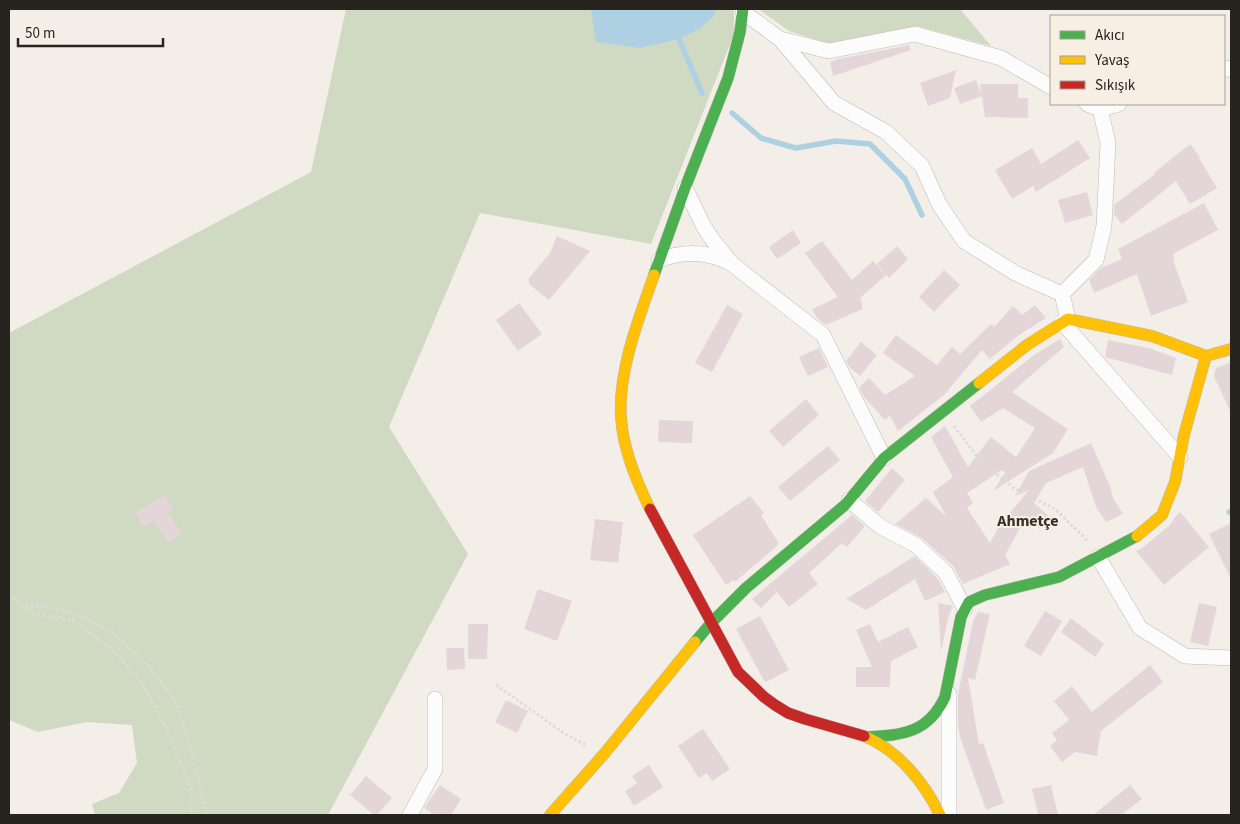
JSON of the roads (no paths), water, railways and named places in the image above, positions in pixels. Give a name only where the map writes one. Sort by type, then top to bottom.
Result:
[{"type":"street","points":[[940,815],[923,786],[907,768],[879,744],[848,730],[797,716],[783,710],[753,688],[738,672],[644,499],[629,458],[621,413],[626,367],[639,318],[659,260],[723,93],[736,51],[743,10],[780,38],[834,103],[886,132],[922,166],[939,204],[964,241],[1015,273],[1062,294]]},
{"type":"street","points":[[780,38],[829,51],[915,34],[1001,58],[1050,86]]},
{"type":"street","points":[[1062,294],[1096,260],[1104,226],[1108,143],[1094,106],[1107,105]]},
{"type":"street","points":[[685,188],[704,227],[732,264],[823,335],[884,458]]},
{"type":"street","points":[[659,260],[677,254],[698,253],[732,264]]},
{"type":"street","points":[[1062,294],[1065,321],[1180,457]]},
{"type":"street","points":[[550,815],[604,754],[711,623],[746,588],[845,505],[884,458],[1027,345],[1065,321],[1152,336],[1206,356],[1231,348]]},
{"type":"street","points":[[867,737],[895,735],[920,728],[932,719],[942,706],[946,697],[961,617],[969,602],[985,595],[1059,577],[1134,538],[1162,515],[1175,482],[1184,435],[1206,356]]},
{"type":"street","points":[[849,500],[882,527],[916,545],[946,573],[965,609]]},
{"type":"street","points":[[1098,557],[1140,628],[1185,656],[1231,658]]},
{"type":"street","points":[[949,815],[950,674]]},
{"type":"street","points":[[410,815],[435,769],[435,699]]},
{"type":"water","points":[[591,9],[717,9],[713,17],[699,29],[679,39],[640,48],[596,42]]},
{"type":"waterway","points":[[679,39],[702,93]]},
{"type":"waterway","points":[[732,113],[761,138],[796,148],[836,141],[870,144],[905,179],[922,215]]},
{"type":"district","name":"Ahmetçe","points":[[1028,521]]}]
